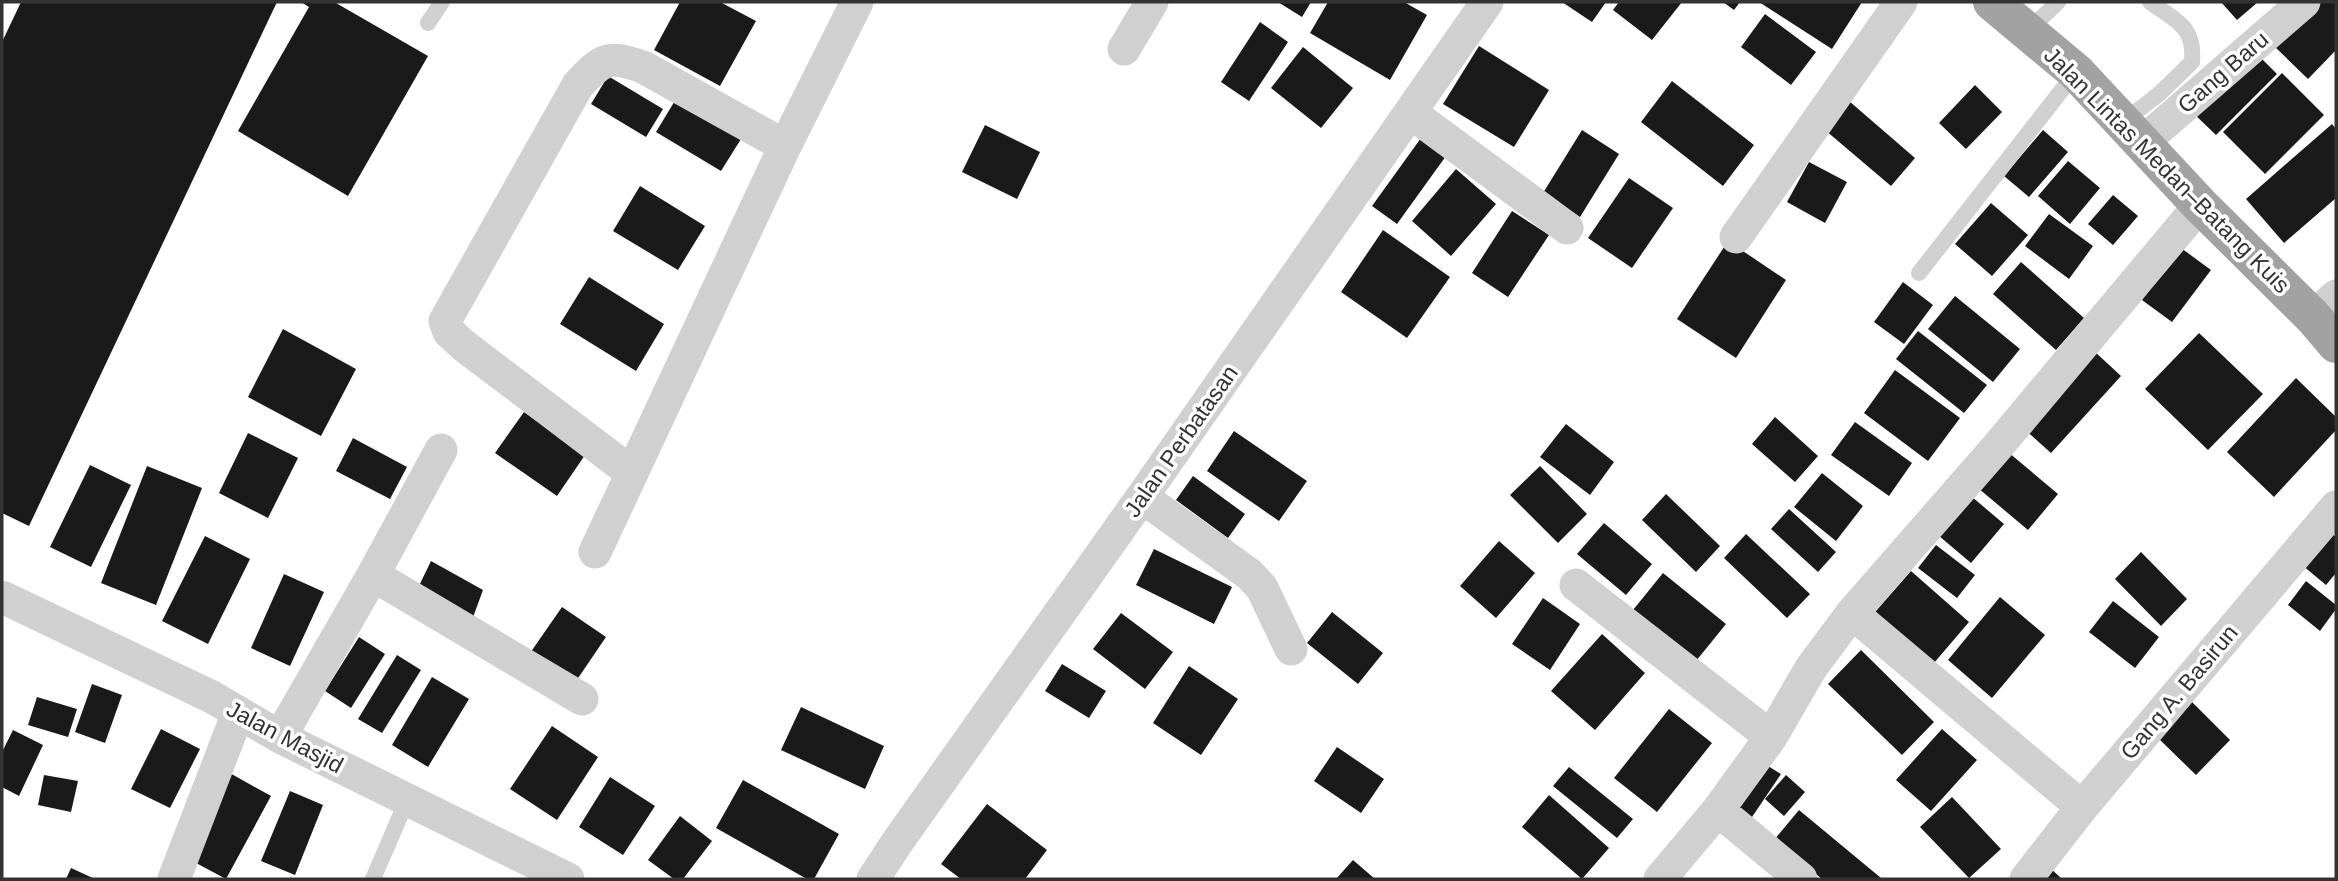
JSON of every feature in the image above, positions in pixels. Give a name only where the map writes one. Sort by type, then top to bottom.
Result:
[{"type":"highway","name":"Jalan Lintas Medan–Batang Kuis","points":[[1992,2],[2076,72],[2200,205],[2328,319]]},
{"type":"street","points":[[595,552],[785,146],[858,2]]},
{"type":"street","points":[[1124,49],[1153,2]]},
{"type":"street","name":"Jalan Perbatasan","points":[[873,879],[1487,2]]},
{"type":"street","points":[[1736,237],[1901,2]]},
{"type":"street","name":"Gang Baru","points":[[2133,131],[2304,2]]},
{"type":"street","points":[[632,472],[463,345],[449,332],[445,321],[578,85],[593,68],[608,60],[624,60],[643,67],[785,146]]},
{"type":"street","points":[[1411,113],[1567,228]]},
{"type":"street","points":[[1660,879],[1718,810],[1771,737],[1811,668],[1852,613],[1998,446],[2200,205]]},
{"type":"street","points":[[280,737],[441,450]]},
{"type":"street","points":[[1142,497],[1249,574],[1262,588],[1291,649]]},
{"type":"street","name":"Gang A. Basirun","points":[[2026,879],[2082,807],[2336,507]]},
{"type":"street","points":[[373,575],[582,699]]},
{"type":"street","points":[[1576,585],[1771,737]]},
{"type":"street","name":"Jalan Masjid","points":[[2,597],[212,697],[280,737],[558,877]]},
{"type":"street","points":[[1852,613],[2082,807]]},
{"type":"street","points":[[174,879],[239,713]]},
{"type":"street","points":[[1718,810],[1801,879]]},
{"type":"lane","points":[[428,23],[442,2]]},
{"type":"lane","points":[[2028,31],[2058,2]]},
{"type":"lane","points":[[2133,131],[2159,93],[2192,62],[2193,45],[2190,35],[2150,2]]},
{"type":"lane","points":[[1920,273],[2076,72]]},
{"type":"lane","points":[[373,879],[407,800]]},
{"type":"building","points":[[21,2],[277,2],[29,526],[2,513],[2,42]]},
{"type":"building","points":[[301,2],[337,2],[428,56],[348,196],[238,131],[309,7]]},
{"type":"building","points":[[680,2],[720,2],[756,21],[720,86],[654,50]]},
{"type":"building","points":[[1278,2],[1311,2],[1302,17]]},
{"type":"building","points":[[1328,2],[1404,2],[1427,15],[1390,80],[1310,33]]},
{"type":"building","points":[[1562,2],[1606,2],[1592,22]]},
{"type":"building","points":[[1619,2],[1682,2],[1652,40],[1613,10]]},
{"type":"building","points":[[1723,2],[1740,2],[1734,10]]},
{"type":"building","points":[[1759,2],[1862,2],[1832,49]]},
{"type":"building","points":[[2221,2],[2258,2],[2237,20]]},
{"type":"building","points":[[2316,2],[2336,2],[2336,50],[2308,79],[2274,46]]},
{"type":"building","points":[[1765,14],[1816,52],[1791,85],[1741,47]]},
{"type":"building","points":[[1260,22],[1288,42],[1249,101],[1221,82]]},
{"type":"building","points":[[1479,46],[1549,90],[1514,147],[1443,104]]},
{"type":"building","points":[[1303,47],[1353,88],[1321,128],[1271,88]]},
{"type":"building","points":[[2252,49],[2277,74],[2216,135],[2191,111]]},
{"type":"building","points":[[2282,73],[2324,115],[2265,174],[2223,132]]},
{"type":"building","points":[[608,76],[663,109],[646,137],[591,104]]},
{"type":"building","points":[[1672,81],[1754,145],[1723,186],[1641,122]]},
{"type":"building","points":[[1975,85],[2002,112],[1966,149],[1939,123]]},
{"type":"building","points":[[676,99],[741,139],[721,171],[656,132]]},
{"type":"building","points":[[1849,101],[1915,158],[1891,186],[1825,130]]},
{"type":"building","points":[[2332,124],[2336,129],[2336,198],[2284,243],[2246,199]]},
{"type":"building","points":[[985,125],[1040,152],[1017,199],[962,172]]},
{"type":"building","points":[[1582,130],[1619,154],[1580,217],[1543,193]]},
{"type":"building","points":[[2043,130],[2068,152],[2029,197],[2004,176]]},
{"type":"building","points":[[1421,138],[1446,156],[1397,224],[1372,206]]},
{"type":"building","points":[[2068,161],[2100,188],[2070,224],[2038,196]]},
{"type":"building","points":[[1809,162],[1847,182],[1825,223],[1787,202]]},
{"type":"building","points":[[1456,169],[1496,204],[1451,256],[1412,221]]},
{"type":"building","points":[[1629,178],[1673,208],[1632,268],[1588,238]]},
{"type":"building","points":[[640,186],[705,226],[678,270],[613,231]]},
{"type":"building","points":[[2113,195],[2138,216],[2113,245],[2088,224]]},
{"type":"building","points":[[1991,203],[2028,235],[1992,276],[1955,244]]},
{"type":"building","points":[[1512,211],[1549,235],[1508,297],[1472,273]]},
{"type":"building","points":[[2049,214],[2093,246],[2069,279],[2025,246]]},
{"type":"building","points":[[1383,230],[1450,277],[1407,338],[1341,292]]},
{"type":"building","points":[[1728,241],[1786,280],[1736,358],[1677,319]]},
{"type":"building","points":[[2181,248],[2211,270],[2172,322],[2142,300]]},
{"type":"building","points":[[2021,262],[2084,318],[2056,350],[1993,294]]},
{"type":"building","points":[[589,277],[664,324],[636,371],[560,324]]},
{"type":"building","points":[[1903,282],[1933,305],[1904,344],[1874,322]]},
{"type":"building","points":[[1955,296],[2020,349],[1993,382],[1928,329]]},
{"type":"building","points":[[283,329],[356,369],[321,436],[248,397]]},
{"type":"building","points":[[1918,331],[1987,385],[1964,413],[1896,359]]},
{"type":"building","points":[[2199,333],[2263,394],[2208,450],[2145,389]]},
{"type":"building","points":[[2093,350],[2121,376],[2051,453],[2022,427]]},
{"type":"building","points":[[1895,370],[1960,418],[1928,461],[1864,413]]},
{"type":"building","points":[[2296,378],[2336,417],[2336,430],[2274,497],[2227,452]]},
{"type":"building","points":[[524,412],[585,455],[557,496],[495,453]]},
{"type":"building","points":[[1775,417],[1818,456],[1795,482],[1752,444]]},
{"type":"building","points":[[1855,422],[1912,463],[1889,496],[1831,455]]},
{"type":"building","points":[[1566,424],[1614,462],[1590,495],[1540,457]]},
{"type":"building","points":[[1234,431],[1307,481],[1279,521],[1207,471]]},
{"type":"building","points":[[248,433],[298,458],[268,518],[219,493]]},
{"type":"building","points":[[353,438],[407,467],[390,499],[336,471]]},
{"type":"building","points":[[2008,452],[2058,494],[2028,530],[1978,488]]},
{"type":"building","points":[[90,465],[131,485],[91,567],[50,547]]},
{"type":"building","points":[[147,466],[202,488],[156,605],[101,583]]},
{"type":"building","points":[[1540,466],[1587,514],[1558,543],[1510,495]]},
{"type":"building","points":[[1822,473],[1863,506],[1836,541],[1794,507]]},
{"type":"building","points":[[1193,476],[1245,514],[1228,538],[1176,500]]},
{"type":"building","points":[[1965,491],[2004,524],[1971,563],[1932,530]]},
{"type":"building","points":[[1666,494],[1720,546],[1696,572],[1642,520]]},
{"type":"building","points":[[1789,509],[1836,552],[1818,572],[1771,529]]},
{"type":"building","points":[[1604,523],[1652,564],[1626,595],[1577,554]]},
{"type":"building","points":[[2324,526],[2336,537],[2336,573],[2326,585],[2296,560]]},
{"type":"building","points":[[1746,534],[1810,594],[1787,618],[1724,558]]},
{"type":"building","points":[[205,536],[250,559],[208,644],[162,621]]},
{"type":"building","points":[[1499,541],[1535,573],[1496,618],[1460,586]]},
{"type":"building","points":[[1936,545],[1975,575],[1957,598],[1918,568]]},
{"type":"building","points":[[1154,549],[1232,587],[1214,624],[1136,585]]},
{"type":"building","points":[[2141,552],[2187,599],[2161,626],[2115,579]]},
{"type":"building","points":[[431,561],[483,590],[472,620],[417,590]]},
{"type":"building","points":[[1911,571],[1969,622],[1928,670],[1869,619]]},
{"type":"building","points":[[1663,573],[1726,624],[1696,661],[1633,610]]},
{"type":"building","points":[[284,574],[324,592],[290,666],[251,648]]},
{"type":"building","points":[[2306,581],[2336,605],[2320,631],[2288,605]]},
{"type":"building","points":[[2000,597],[2045,635],[1992,698],[1948,660]]},
{"type":"building","points":[[1543,598],[1580,624],[1550,670],[1512,644]]},
{"type":"building","points":[[2113,601],[2159,637],[2135,668],[2089,632]]},
{"type":"building","points":[[562,607],[606,637],[572,687],[528,656]]},
{"type":"building","points":[[1332,612],[1383,653],[1358,684],[1307,643]]},
{"type":"building","points":[[1121,613],[1173,652],[1145,689],[1093,649]]},
{"type":"building","points":[[1602,634],[1645,673],[1595,730],[1551,691]]},
{"type":"building","points":[[359,637],[385,654],[351,708],[325,691]]},
{"type":"building","points":[[1861,650],[1934,722],[1902,755],[1828,684]]},
{"type":"building","points":[[397,655],[421,670],[382,733],[358,719]]},
{"type":"building","points":[[1062,664],[1106,691],[1089,718],[1045,691]]},
{"type":"building","points":[[1189,666],[1238,699],[1201,755],[1153,723]]},
{"type":"building","points":[[432,677],[469,699],[428,767],[392,745]]},
{"type":"building","points":[[92,684],[122,695],[105,743],[75,732]]},
{"type":"building","points":[[37,697],[77,709],[68,737],[28,725]]},
{"type":"building","points":[[2192,702],[2230,740],[2196,775],[2158,738]]},
{"type":"building","points":[[801,707],[884,746],[865,789],[781,750]]},
{"type":"building","points":[[1669,709],[1712,743],[1657,812],[1614,778]]},
{"type":"building","points":[[552,726],[598,757],[557,820],[510,789]]},
{"type":"building","points":[[161,729],[200,749],[170,808],[131,789]]},
{"type":"building","points":[[1942,729],[1977,760],[1931,811],[1896,780]]},
{"type":"building","points":[[13,730],[43,745],[19,796],[2,787],[2,752]]},
{"type":"building","points":[[1337,747],[1384,779],[1361,813],[1314,781]]},
{"type":"building","points":[[1757,759],[1781,774],[1750,820],[1726,805]]},
{"type":"building","points":[[1569,767],[1633,819],[1617,838],[1553,786]]},
{"type":"building","points":[[228,772],[271,796],[226,879],[183,856]]},
{"type":"building","points":[[44,775],[78,781],[71,812],[38,805]]},
{"type":"building","points":[[1786,775],[1805,792],[1784,816],[1765,799]]},
{"type":"building","points":[[610,777],[655,806],[623,855],[579,827]]},
{"type":"building","points":[[743,780],[839,834],[814,879],[807,879],[716,828]]},
{"type":"building","points":[[290,791],[323,805],[295,875],[261,861]]},
{"type":"building","points":[[1549,795],[1609,848],[1582,879],[1522,827]]},
{"type":"building","points":[[1952,797],[2001,849],[1969,878],[1920,827]]},
{"type":"building","points":[[987,804],[1047,850],[1025,879],[961,879],[941,864]]},
{"type":"building","points":[[1799,810],[1881,878],[1822,879],[1774,840]]},
{"type":"building","points":[[680,816],[712,841],[683,879],[674,879],[648,860]]},
{"type":"building","points":[[1353,860],[1375,879],[1336,879]]},
{"type":"building","points":[[2049,867],[2062,879],[2037,879]]},
{"type":"building","points":[[71,868],[95,879],[66,879]]}]
